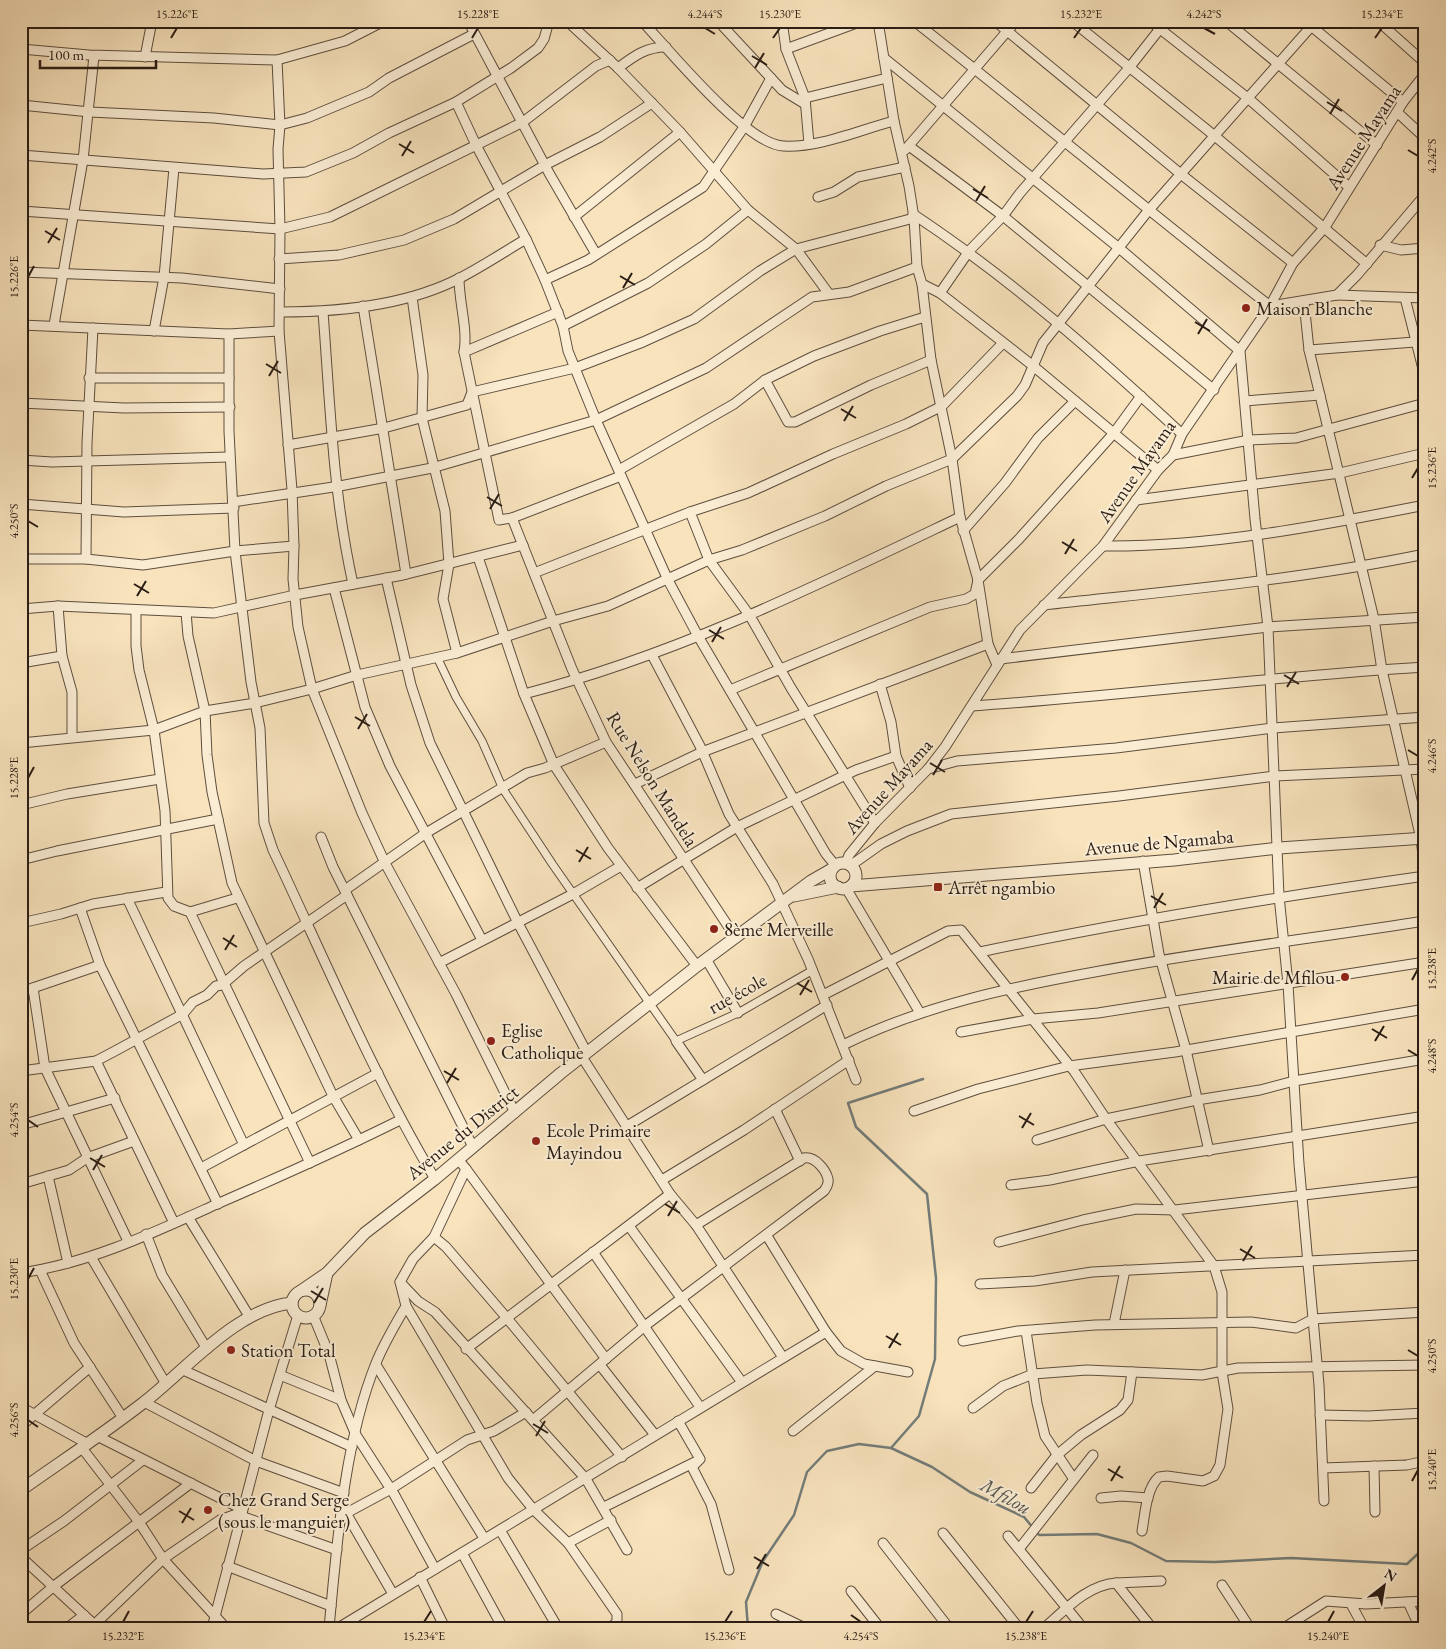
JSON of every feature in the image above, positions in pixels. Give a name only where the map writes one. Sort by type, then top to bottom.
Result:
[{"type":"street","points":[[145,57],[152,21]]},
{"type":"street","points":[[21,49],[94,56],[277,60],[345,41],[384,21]]},
{"type":"street","points":[[468,21],[545,165],[596,254]]},
{"type":"street","points":[[21,155],[280,175],[306,172],[353,153],[388,133],[456,102],[511,68],[538,48],[544,39],[548,21]]},
{"type":"street","points":[[568,21],[610,60],[680,132],[748,210],[796,249],[830,294]]},
{"type":"street","points":[[642,21],[744,127],[771,144],[782,146],[809,144],[894,121]]},
{"type":"street","points":[[718,21],[782,90],[805,101],[888,78]]},
{"type":"street","points":[[782,21],[786,49],[805,101],[809,144]]},
{"type":"street","points":[[786,49],[862,21]]},
{"type":"street","points":[[878,21],[894,121],[914,216],[917,267],[922,284],[931,360],[952,459],[962,531],[978,580],[988,644],[999,662],[1268,627],[1425,617]]},
{"type":"street","points":[[914,21],[1148,211],[1270,306],[1304,302],[1337,295],[1425,298]]},
{"type":"street","points":[[995,21],[1182,175],[1293,263]]},
{"type":"street","points":[[901,153],[944,106],[1016,21]]},
{"type":"street","points":[[1072,21],[1216,136],[1367,264]]},
{"type":"street","points":[[1150,21],[1249,99],[1349,187]]},
{"type":"street","points":[[940,293],[969,251],[1003,216],[1064,141],[1130,68],[1166,21]]},
{"type":"street","points":[[1226,21],[1377,145]]},
{"type":"street","points":[[1378,21],[1425,63]]},
{"type":"street","points":[[21,743],[72,736],[154,730],[205,711],[255,703],[312,689],[357,675],[457,653],[553,621],[608,606],[709,560],[742,550],[825,516],[886,486],[952,459],[1017,396],[1025,385],[1043,343],[1148,211],[1249,99],[1311,23],[1403,102]]},
{"type":"street","points":[[21,105],[90,112],[214,118],[280,125],[307,118],[369,92],[389,78],[474,34]]},
{"type":"street","points":[[618,68],[644,50],[653,47],[666,47]]},
{"type":"street","points":[[54,325],[83,160],[90,112],[94,56]]},
{"type":"street","points":[[884,58],[1119,248],[1240,351],[1256,534],[1268,627],[1280,896],[1288,984],[1297,1136],[1317,1367],[1324,1501]]},
{"type":"street","points":[[277,60],[280,125],[278,149],[280,175],[279,331],[292,494],[295,595],[298,627],[312,689],[346,774],[385,863],[439,963],[515,1113]]},
{"type":"street","points":[[21,211],[280,230],[330,217],[523,122],[596,66],[610,60]]},
{"type":"street","name":"Avenue Mayama","points":[[843,866],[849,855],[875,823],[928,769],[972,706],[1020,630],[1103,546],[1158,470],[1172,455],[1182,434],[1270,306],[1293,263],[1325,227],[1403,102],[1425,74]]},
{"type":"street","points":[[545,280],[596,254],[666,213],[703,188],[744,127],[771,78]]},
{"type":"street","points":[[456,102],[476,146],[501,190],[545,280],[563,326],[568,351],[596,420],[668,580],[698,636],[826,854],[843,866],[855,878],[845,887]]},
{"type":"street","points":[[278,259],[339,255],[404,240],[454,219],[545,165],[600,137],[652,103]]},
{"type":"street","points":[[1397,112],[1421,135],[1425,124]]},
{"type":"street","points":[[574,216],[680,132]]},
{"type":"street","points":[[909,146],[1003,216],[1214,390]]},
{"type":"street","points":[[818,197],[834,192],[858,177],[905,167]]},
{"type":"street","points":[[154,331],[164,277],[174,168]]},
{"type":"street","points":[[1337,295],[1367,264],[1380,245],[1425,195]]},
{"type":"street","points":[[563,326],[648,283],[706,244],[748,210]]},
{"type":"street","points":[[472,392],[575,368],[643,342],[694,319],[760,271],[796,249],[914,216],[969,251],[1060,323],[1182,434]]},
{"type":"street","points":[[280,312],[323,312],[412,297],[459,278],[526,239]]},
{"type":"street","points":[[1380,245],[1401,250],[1425,248]]},
{"type":"street","points":[[21,504],[124,512],[233,505],[432,468],[596,420],[706,368],[806,301],[830,294],[849,292],[917,267]]},
{"type":"street","points":[[21,272],[164,277],[280,288]]},
{"type":"street","points":[[459,278],[459,298],[466,341],[464,352],[498,520],[512,518],[620,473],[734,404],[765,380],[814,356],[880,331],[925,317]]},
{"type":"street","points":[[922,284],[940,293],[1002,344],[1032,365],[1158,470]]},
{"type":"street","points":[[412,297],[423,375],[422,418],[432,468],[445,511],[449,564],[443,599],[457,653]]},
{"type":"street","points":[[1405,298],[1415,342],[1421,352],[1425,377]]},
{"type":"street","points":[[1304,302],[1309,350],[1330,430],[1360,567],[1374,619],[1382,670],[1423,839],[1425,870]]},
{"type":"street","points":[[363,306],[392,475],[406,574]]},
{"type":"street","points":[[323,312],[336,487],[345,548],[353,584]]},
{"type":"street","points":[[464,352],[558,312]]},
{"type":"street","points":[[21,325],[230,334],[279,331]]},
{"type":"street","points":[[86,559],[92,328]]},
{"type":"street","points":[[230,334],[229,457],[235,551],[262,755],[264,823],[272,850],[400,1120],[435,1178]]},
{"type":"street","points":[[1309,350],[1415,342]]},
{"type":"street","points":[[534,573],[690,512],[748,493],[833,454],[906,424],[942,406],[1002,344]]},
{"type":"street","points":[[765,380],[788,422],[795,422],[871,385],[931,360]]},
{"type":"street","points":[[90,378],[229,378]]},
{"type":"street","points":[[288,445],[384,428],[422,418],[467,405],[472,392]]},
{"type":"street","points":[[1245,401],[1320,395]]},
{"type":"street","points":[[730,690],[930,607],[966,599],[974,594],[978,580],[1019,539],[1114,433],[1141,396]]},
{"type":"street","points":[[962,531],[1005,483],[1038,438],[1075,401]]},
{"type":"street","points":[[1172,455],[1249,440],[1296,438],[1425,403]]},
{"type":"street","points":[[21,404],[89,407],[230,407]]},
{"type":"street","points":[[1136,500],[1340,473],[1425,453]]},
{"type":"street","points":[[21,460],[88,461],[229,457]]},
{"type":"street","points":[[1103,546],[1128,546],[1256,534],[1425,505]]},
{"type":"street","points":[[690,512],[709,560],[750,616],[780,670],[875,823]]},
{"type":"street","points":[[524,694],[577,680],[652,655],[750,616],[960,517]]},
{"type":"street","name":"Rue Nelson Mandela","points":[[512,518],[577,680],[606,742],[736,938]]},
{"type":"street","points":[[21,609],[58,606],[214,613],[295,595],[406,574],[523,545]]},
{"type":"street","points":[[21,559],[86,559],[143,564],[235,551],[294,546]]},
{"type":"street","points":[[1044,604],[1262,581],[1360,567],[1425,554]]},
{"type":"street","points":[[478,557],[524,694],[554,765],[637,888],[702,963],[738,1013]]},
{"type":"street","points":[[386,578],[406,664],[430,743],[584,1055],[670,1194],[696,1225],[782,1356]]},
{"type":"street","points":[[334,588],[365,707],[390,766],[482,940]]},
{"type":"street","points":[[58,606],[62,656],[72,692],[72,736]]},
{"type":"street","points":[[136,611],[138,662],[154,730],[166,828],[166,892],[170,902],[190,912],[310,1163]]},
{"type":"street","points":[[186,612],[188,636],[205,711],[207,755],[218,819],[226,860],[237,898],[333,1096],[359,1140]]},
{"type":"street","points":[[635,784],[702,752],[988,644]]},
{"type":"street","points":[[652,655],[702,752],[729,814],[773,884],[813,970],[856,1080]]},
{"type":"street","points":[[21,662],[62,656]]},
{"type":"street","points":[[437,657],[456,697],[482,741],[503,789],[573,894],[703,1080]]},
{"type":"street","points":[[972,706],[1090,698],[1270,679],[1425,667]]},
{"type":"street","points":[[880,684],[890,722],[896,756],[910,788]]},
{"type":"street","points":[[928,769],[957,761],[1116,748],[1272,728],[1425,717]]},
{"type":"street","points":[[21,1070],[96,1061],[183,1014],[194,1002],[207,995],[426,833],[527,773],[554,765],[606,742]]},
{"type":"street","points":[[637,888],[737,827],[794,799],[896,756]]},
{"type":"street","points":[[920,1013],[845,887],[830,878],[843,866],[907,831],[951,814],[1119,796],[1275,776],[1425,768]]},
{"type":"street","points":[[21,805],[67,794],[160,779]]},
{"type":"street","points":[[21,860],[166,828],[218,819]]},
{"type":"street","points":[[321,837],[346,892],[473,1147]]},
{"type":"street","name":"Avenue de Ngamaba","points":[[845,887],[1143,862],[1278,848],[1423,839]]},
{"type":"street","points":[[1143,862],[1161,960],[1186,1050],[1209,1151]]},
{"type":"street","points":[[439,963],[573,894],[621,866]]},
{"type":"street","name":"Avenue de Ngamaba","points":[[843,866],[868,877],[897,882]]},
{"type":"street","name":"Avenue du District","points":[[302,1290],[327,1273],[365,1233],[584,1055],[702,963],[792,897],[811,880],[843,866]]},
{"type":"street","points":[[980,952],[1080,930],[1280,896],[1425,876]]},
{"type":"street","name":"Avenue du District","points":[[792,897],[845,887]]},
{"type":"street","points":[[21,923],[80,908],[166,892]]},
{"type":"street","points":[[127,898],[244,1145]]},
{"type":"street","points":[[190,912],[237,898]]},
{"type":"street","points":[[80,908],[100,965],[218,1204]]},
{"type":"street","points":[[843,1045],[920,1013],[1008,988],[1161,960],[1425,921]]},
{"type":"street","points":[[823,995],[954,929],[965,933],[1070,1066],[1106,1119],[1139,1161],[1214,1266],[1222,1292],[1222,1372],[1228,1421],[1218,1471],[1214,1476],[1203,1481],[1167,1476],[1159,1477],[1153,1484],[1148,1498],[1142,1532]]},
{"type":"street","points":[[961,1032],[1033,1019],[1098,1013],[1425,962]]},
{"type":"street","points":[[21,992],[100,965]]},
{"type":"street","name":"rue école","points":[[676,1041],[738,1013],[813,970]]},
{"type":"street","points":[[33,988],[45,1068],[128,1241]]},
{"type":"street","points":[[627,1126],[827,1005]]},
{"type":"street","points":[[914,1111],[972,1091],[1070,1066],[1186,1050],[1425,1009]]},
{"type":"street","points":[[1037,1140],[1106,1119],[1197,1100],[1260,1090],[1294,1081],[1425,1059]]},
{"type":"street","points":[[662,1180],[775,1109],[848,1060]]},
{"type":"street","points":[[96,1061],[174,1223]]},
{"type":"street","points":[[201,1168],[378,1073]]},
{"type":"street","points":[[21,1125],[114,1098]]},
{"type":"street","points":[[775,1109],[800,1161]]},
{"type":"street","points":[[1010,1185],[1050,1180],[1139,1161],[1425,1116]]},
{"type":"street","points":[[21,1273],[91,1257],[218,1204],[400,1120]]},
{"type":"street","points":[[21,1184],[69,1170],[87,1158],[134,1141]]},
{"type":"street","points":[[533,1420],[646,1325],[767,1236],[824,1191],[828,1185],[828,1179],[816,1160],[809,1157],[696,1225]]},
{"type":"street","points":[[458,1159],[550,1283],[655,1435]]},
{"type":"street","points":[[466,1169],[434,1237],[413,1259],[400,1282],[406,1306],[508,1478],[533,1509],[568,1543],[617,1614],[617,1622],[610,1628]]},
{"type":"street","points":[[48,1176],[68,1263]]},
{"type":"street","points":[[999,1242],[1083,1220],[1136,1209],[1175,1210],[1425,1181]]},
{"type":"street","points":[[466,1349],[550,1283],[670,1194]]},
{"type":"street","points":[[188,1217],[249,1316]]},
{"type":"street","points":[[629,1226],[741,1381]]},
{"type":"street","points":[[146,1234],[162,1275],[207,1349]]},
{"type":"street","points":[[767,1236],[826,1332],[841,1351],[864,1364],[908,1372]]},
{"type":"street","points":[[434,1237],[446,1247],[506,1317],[622,1457]]},
{"type":"street","points":[[593,1252],[646,1325],[700,1407]]},
{"type":"street","points":[[980,1284],[1035,1281],[1092,1272],[1425,1256]]},
{"type":"street","points":[[91,1257],[166,1384]]},
{"type":"street","points":[[40,1270],[74,1343],[123,1418]]},
{"type":"street","points":[[1114,1324],[1124,1270]]},
{"type":"street","points":[[320,1304],[315,1293],[302,1290],[295,1295],[292,1303],[298,1315],[308,1317],[313,1315],[320,1304],[327,1273]]},
{"type":"street","points":[[400,1282],[418,1302],[434,1312],[586,1479],[604,1507],[627,1550]]},
{"type":"street","points":[[21,1490],[144,1402],[249,1316],[271,1306],[292,1303]]},
{"type":"street","points":[[329,1628],[337,1550],[344,1514],[344,1493],[352,1447],[376,1364],[406,1306]]},
{"type":"street","points":[[963,1341],[1026,1331],[1114,1324],[1223,1324],[1251,1322],[1296,1328],[1313,1319],[1425,1312]]},
{"type":"street","points":[[212,1628],[269,1410],[298,1315]]},
{"type":"street","points":[[313,1315],[329,1354],[341,1400],[356,1435],[391,1489],[435,1569]]},
{"type":"street","points":[[1026,1331],[1037,1403],[1045,1436],[1073,1478]]},
{"type":"street","points":[[338,1628],[484,1538],[622,1457],[782,1356],[826,1332]]},
{"type":"street","points":[[376,1364],[484,1538]]},
{"type":"street","points":[[973,1408],[1003,1386],[1033,1374],[1087,1370],[1202,1375],[1238,1368],[1425,1365]]},
{"type":"street","points":[[793,1431],[875,1366]]},
{"type":"street","points":[[21,1426],[90,1367]]},
{"type":"street","points":[[183,1370],[352,1447]]},
{"type":"street","points":[[1031,1488],[1057,1455],[1081,1435],[1120,1410],[1128,1400],[1132,1372]]},
{"type":"street","points":[[280,1375],[341,1400]]},
{"type":"street","points":[[144,1402],[256,1461],[344,1493]]},
{"type":"street","points":[[21,1407],[37,1414],[85,1446],[110,1485],[140,1522],[163,1559],[226,1628]]},
{"type":"street","points":[[344,1514],[391,1489],[467,1440],[483,1436],[526,1412]]},
{"type":"street","points":[[1320,1415],[1368,1416],[1425,1412]]},
{"type":"street","points":[[678,1421],[700,1459]]},
{"type":"street","points":[[99,1436],[191,1483],[242,1513],[337,1550]]},
{"type":"street","points":[[1019,1549],[1032,1530],[1093,1455]]},
{"type":"street","points":[[604,1507],[700,1459]]},
{"type":"street","points":[[700,1459],[692,1467],[711,1504],[729,1570]]},
{"type":"street","points":[[21,1550],[64,1521],[143,1460]]},
{"type":"street","points":[[1323,1468],[1407,1465],[1425,1461]]},
{"type":"street","points":[[1374,1466],[1375,1512]]},
{"type":"street","points":[[21,1614],[54,1586],[191,1483]]},
{"type":"street","points":[[1100,1498],[1121,1496],[1148,1498]]},
{"type":"street","points":[[21,1557],[96,1626],[163,1559],[220,1520],[242,1513]]},
{"type":"street","points":[[344,1514],[393,1594]]},
{"type":"street","points":[[568,1543],[611,1520]]},
{"type":"street","points":[[500,1530],[558,1628]]},
{"type":"street","points":[[943,1533],[1019,1628]]},
{"type":"street","points":[[1008,1536],[1083,1628]]},
{"type":"street","points":[[883,1543],[949,1628]]},
{"type":"street","points":[[462,1553],[503,1628]]},
{"type":"street","points":[[227,1566],[331,1606]]},
{"type":"street","points":[[420,1577],[446,1628]]},
{"type":"street","points":[[1044,1628],[1089,1591],[1102,1584],[1161,1581]]},
{"type":"street","points":[[1116,1583],[1152,1628]]},
{"type":"street","points":[[1222,1586],[1250,1628]]},
{"type":"street","points":[[851,1591],[880,1628]]},
{"type":"street","points":[[1289,1626],[1326,1601],[1351,1604],[1425,1600]]},
{"type":"street","points":[[1408,1602],[1420,1628]]},
{"type":"street","points":[[1351,1604],[1364,1628]]},
{"type":"street","points":[[67,1628],[84,1614]]},
{"type":"street","points":[[776,1614],[805,1628]]},
{"type":"waterway","points":[[891,1448],[919,1416],[935,1359],[936,1278],[927,1194],[856,1127],[848,1103],[923,1079]]},
{"type":"waterway","name":"Mfilou","points":[[748,1628],[746,1602],[763,1561],[794,1515],[807,1472],[827,1451],[859,1444],[891,1448],[932,1467],[970,1492],[1024,1517],[1039,1535],[1097,1534],[1131,1543],[1166,1561],[1215,1562],[1291,1558],[1407,1564],[1425,1547]]},
{"type":"place","name":"Maison Blanche","points":[[1246,308]]},
{"type":"place","name":"Arrêt ngambio","points":[[938,887]]},
{"type":"place","name":"8ème Merveille","points":[[714,929]]},
{"type":"place","name":"Mairie de Mfilou","points":[[1345,977]]},
{"type":"place","name":"Eglise Catholique","points":[[491,1041]]},
{"type":"place","name":"Ecole Primaire Mayindou","points":[[536,1141]]},
{"type":"place","name":"Station Total","points":[[231,1350]]},
{"type":"place","name":"Chez Grand Serge (sous le manguier)","points":[[208,1510]]}]
